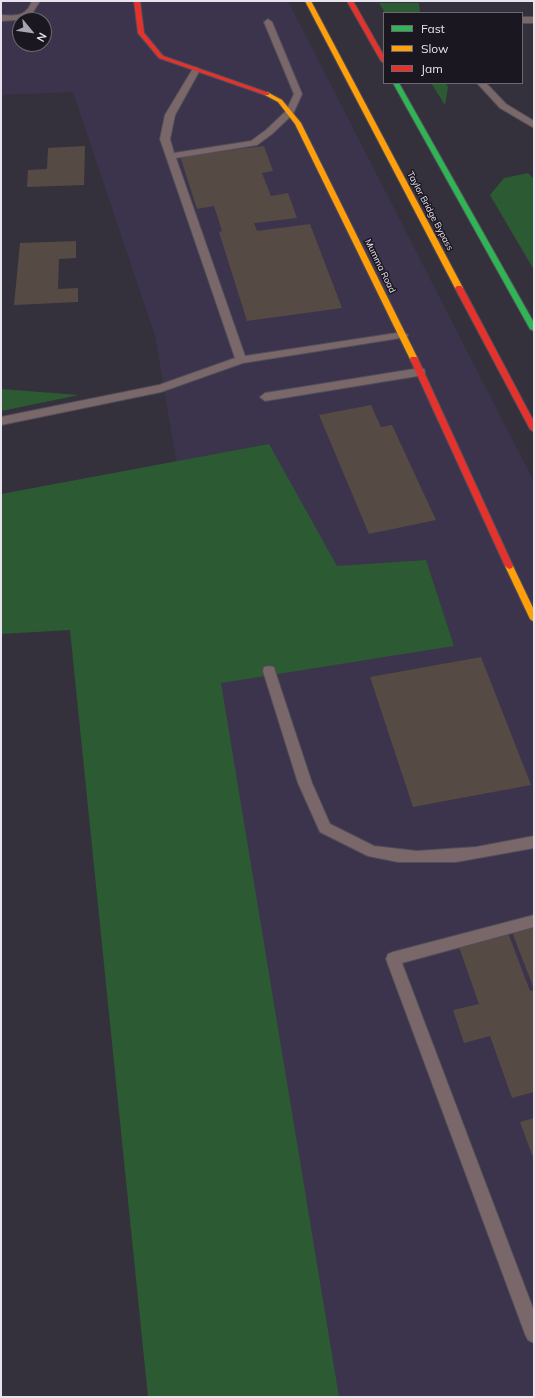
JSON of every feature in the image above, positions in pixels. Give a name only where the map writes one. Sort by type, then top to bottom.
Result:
[{"type":"main road","name":"Mumma Road","points":[[137,1],[141,33],[161,57],[265,93],[280,101],[298,123],[403,335],[534,619]]},
{"type":"main road","name":"Taylor Bridge Bypass","points":[[308,1],[534,430]]},
{"type":"main road","points":[[350,1],[383,59]]},
{"type":"main road","points":[[397,84],[534,329]]},
{"type":"lane","points":[[1,18],[23,18],[34,10],[36,1]]},
{"type":"lane","points":[[523,20],[534,20]]},
{"type":"lane","points":[[171,156],[230,148],[254,143],[269,132],[290,112],[298,94],[268,22]]},
{"type":"lane","points":[[196,70],[170,115],[165,139],[241,360]]},
{"type":"lane","points":[[482,84],[503,106],[534,125]]},
{"type":"lane","points":[[1,422],[161,388],[241,360],[403,335]]},
{"type":"lane","points":[[265,397],[420,372]]},
{"type":"lane","points":[[269,670],[305,784],[325,828],[377,852],[416,857],[458,856],[534,842]]},
{"type":"lane","points":[[534,921],[394,959],[534,1334]]},
{"type":"shaded area","points":[[1,1],[288,1],[534,482],[534,1397],[337,1397],[155,336],[73,92],[1,95]]},
{"type":"green space","points":[[379,3],[419,3],[420,12],[384,12]]},
{"type":"green space","points":[[432,84],[446,84],[448,87],[445,105]]},
{"type":"green space","points":[[528,173],[534,179],[534,270],[490,195],[504,178]]},
{"type":"green space","points":[[1,389],[79,395],[1,411]]},
{"type":"green space","points":[[269,444],[337,566],[426,560],[454,646],[221,683],[339,1397],[148,1397],[70,630],[1,634],[1,494]]},
{"type":"building","points":[[85,146],[84,185],[27,187],[28,170],[47,169],[48,148]]},
{"type":"building","points":[[264,146],[273,171],[262,173],[271,196],[288,193],[297,218],[254,223],[257,231],[310,224],[342,308],[247,321],[219,232],[222,231],[214,206],[197,209],[180,156]]},
{"type":"building","points":[[76,241],[76,258],[59,259],[58,289],[78,288],[78,302],[14,305],[20,243]]},
{"type":"building","points":[[371,405],[381,427],[392,425],[436,520],[369,534],[319,415]]},
{"type":"building","points":[[481,657],[531,785],[413,807],[370,677]]},
{"type":"building","points":[[534,927],[534,989],[512,932]]},
{"type":"building","points":[[508,933],[530,991],[534,990],[534,1092],[512,1098],[490,1036],[464,1043],[453,1010],[479,1004],[458,944]]},
{"type":"building","points":[[534,1118],[534,1160],[520,1122]]},
{"type":"traffic: fast","points":[[397,84],[534,329]]},
{"type":"traffic: slow","points":[[308,1],[459,288]]},
{"type":"traffic: slow","points":[[267,94],[280,101],[298,123],[414,359]]},
{"type":"traffic: slow","points":[[509,566],[534,619]]},
{"type":"traffic: jam","points":[[137,1],[141,33],[161,57],[267,94]]},
{"type":"traffic: jam","points":[[350,1],[383,59]]},
{"type":"traffic: jam","points":[[459,288],[534,429]]},
{"type":"traffic: jam","points":[[414,359],[509,566]]}]
